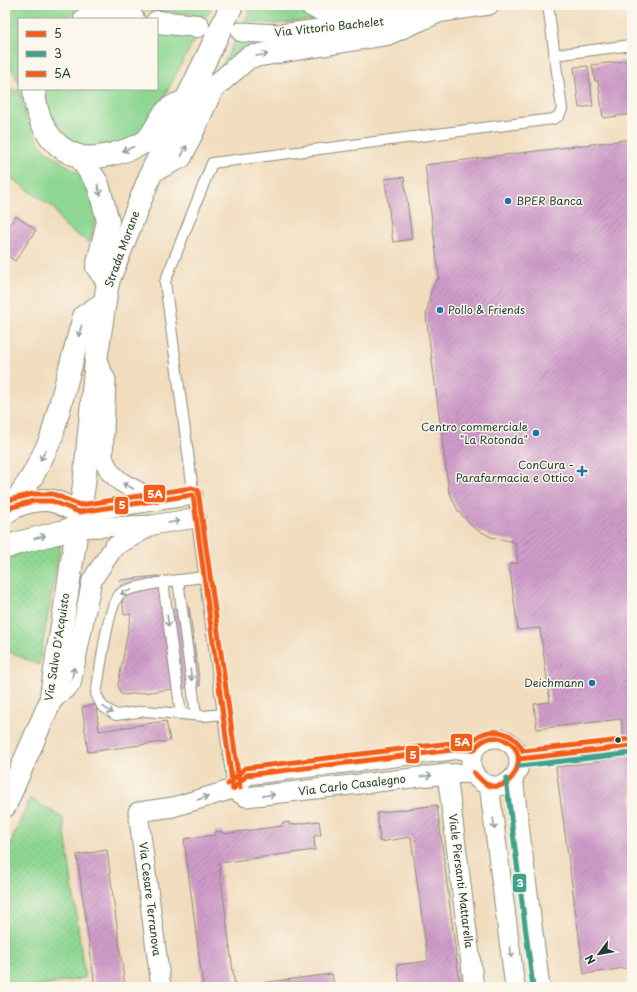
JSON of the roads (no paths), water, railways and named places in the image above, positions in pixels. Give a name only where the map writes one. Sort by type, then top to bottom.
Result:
[{"type":"street","name":"Strada Morane","points":[[77,520],[84,485],[96,360],[108,282],[152,171],[232,5]]},
{"type":"street","points":[[311,5],[316,8],[335,11],[375,5]]},
{"type":"street","points":[[388,5],[435,13]]},
{"type":"street","name":"Via Vittorio Bachelet","points":[[241,32],[280,34],[489,5]]},
{"type":"street","points":[[152,171],[181,157],[212,90],[249,57],[387,34],[435,13]]},
{"type":"street","points":[[90,18],[101,16],[122,18]]},
{"type":"street","points":[[158,22],[198,26]]},
{"type":"street","points":[[34,90],[34,103],[42,126],[54,140],[68,151],[79,156],[114,155],[145,142],[168,109],[188,98]]},
{"type":"street","points":[[79,156],[98,184],[108,221],[97,267],[108,282]]},
{"type":"street","points":[[8,511],[33,475],[51,439],[84,316],[104,303]]},
{"type":"street","points":[[96,360],[106,380],[103,458],[110,472],[121,482],[141,493],[164,499]]},
{"type":"street","points":[[5,548],[77,520],[164,499],[193,495]]},
{"type":"street","points":[[8,511],[34,501],[52,500],[77,520],[152,525],[196,518]]},
{"type":"street","name":"Via Salvo D'Acquisto","points":[[5,806],[50,702],[77,520]]},
{"type":"street","points":[[50,702],[71,684],[92,580],[114,546],[152,525]]},
{"type":"street","points":[[496,738],[509,742],[514,747],[519,759],[518,769],[512,778],[500,785],[488,785],[482,782],[474,773],[471,758],[474,750],[483,740],[496,738]]},
{"type":"street","points":[[519,759],[626,747]]},
{"type":"street","name":"Via Carlo Casalegno","points":[[138,812],[173,807],[232,789],[247,775],[460,748],[474,750]]},
{"type":"street","name":"Via Carlo Casalegno","points":[[232,789],[246,798],[447,774],[474,773]]},
{"type":"street","name":"Viale Piersanti Mattarella","points":[[447,774],[474,987]]},
{"type":"street","points":[[512,778],[540,987]]},
{"type":"street","points":[[488,785],[515,987]]},
{"type":"street","name":"Via Cesare Terranova","points":[[138,812],[161,987]]},
{"type":"lane","points":[[232,789],[165,282],[212,163],[553,119],[559,116],[562,109],[548,5]]},
{"type":"lane","points":[[554,55],[632,45]]},
{"type":"lane","points":[[204,577],[163,582],[122,592],[117,597],[111,612],[96,694],[102,706],[116,715],[146,711],[204,716],[222,714]]},
{"type":"lane","points":[[178,580],[196,715]]},
{"type":"lane","points":[[163,582],[181,714]]},
{"type":"place","name":"BPER Banca","points":[[508,201]]},
{"type":"place","name":"Pollo & Friends","points":[[440,310]]},
{"type":"place","name":"Centro commerciale \"La Rotonda\"","points":[[536,433]]},
{"type":"place","name":"ConCura - Parafarmacia e Ottico","points":[[582,471]]},
{"type":"place","name":"Deichmann","points":[[592,683]]}]
